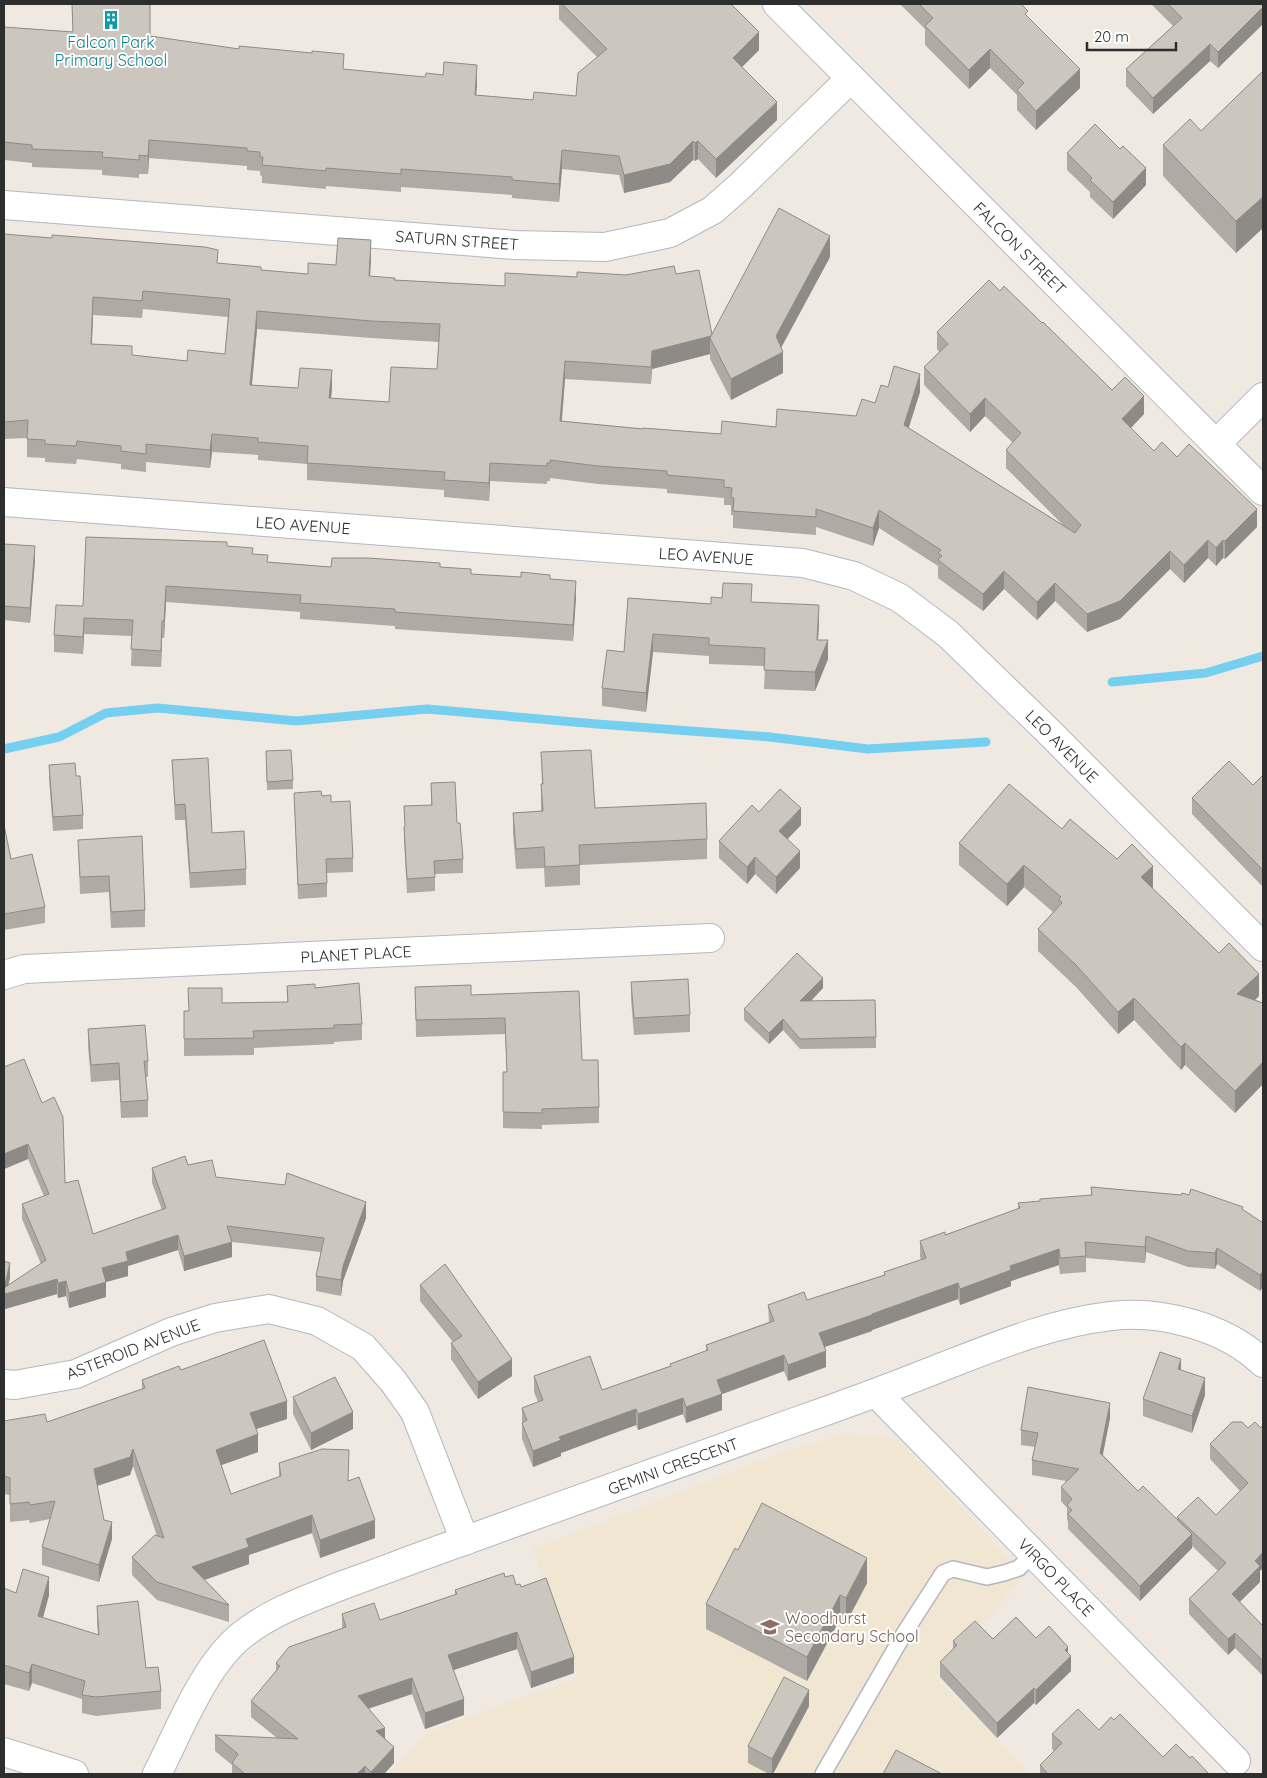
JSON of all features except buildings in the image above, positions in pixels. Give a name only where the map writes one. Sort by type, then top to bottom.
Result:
[{"type":"street","name":"FALCON STREET","points":[[777,4],[1263,491]]},
{"type":"street","name":"SATURN STREET","points":[[4,205],[515,245],[605,247],[670,233],[713,210],[851,78]]},
{"type":"street","points":[[1216,444],[1263,397]]},
{"type":"street","name":"LEO AVENUE","points":[[4,502],[803,563],[854,576],[900,598],[948,634],[1047,730],[1263,947]]},
{"type":"street","name":"PLANET PLACE","points":[[4,975],[24,969],[710,938]]},
{"type":"street","name":"ASTEROID AVENUE","points":[[4,1384],[15,1385],[76,1374],[172,1332],[214,1318],[269,1309],[316,1321],[363,1346],[394,1381],[410,1404],[415,1412],[465,1541]]},
{"type":"street","name":"GEMINI CRESCENT","points":[[158,1774],[208,1675],[224,1651],[242,1634],[282,1609],[876,1393],[1022,1336],[1064,1324],[1137,1314],[1165,1316],[1206,1329],[1237,1342],[1263,1363]]},
{"type":"street","name":"VIRGO PLACE","points":[[876,1393],[1236,1761]]},
{"type":"street","points":[[4,1752],[74,1774]]},
{"type":"lane","points":[[823,1774],[905,1632],[943,1573],[953,1569],[987,1576],[1004,1573],[1018,1568],[1033,1553]]},
{"type":"shaded area","name":"Woodhurst Secondary School","points":[[846,1434],[898,1440],[1025,1576],[934,1677],[1031,1774],[389,1774],[429,1732],[578,1677],[533,1549],[787,1451]]},
{"type":"waterway","points":[[1112,682],[1206,673],[1263,656]]},
{"type":"waterway","points":[[4,749],[59,737],[106,713],[158,708],[296,721],[427,709],[770,737],[868,749],[986,742]]},
{"type":"place","name":"Falcon Park Primary School","points":[[111,20]]},
{"type":"place","name":"Woodhurst Secondary School","points":[[770,1627]]}]
